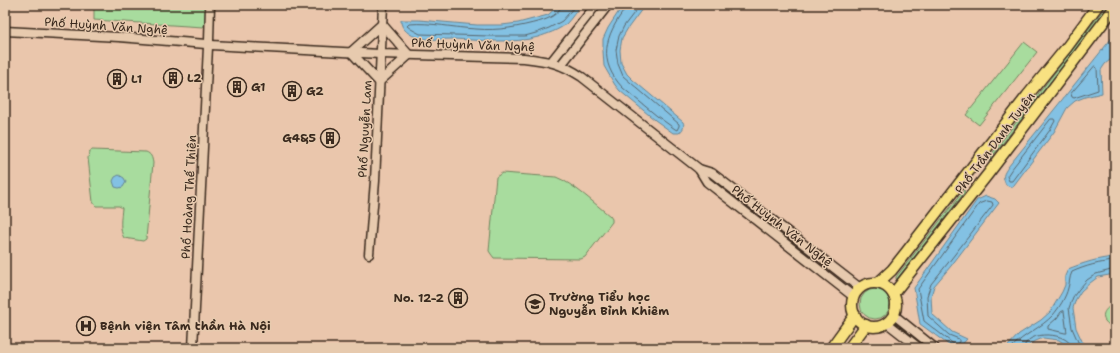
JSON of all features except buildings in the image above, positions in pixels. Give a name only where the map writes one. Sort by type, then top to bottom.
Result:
[{"type":"main road","name":"Phố Trần Danh Tuyên","points":[[878,283],[892,271],[908,251],[1098,5]]},
{"type":"main road","name":"Phố Trần Danh Tuyên","points":[[893,294],[988,174],[1115,7]]},
{"type":"main road","points":[[878,283],[887,287],[893,294],[896,305],[890,319],[876,326],[866,325],[858,319],[856,315],[853,306],[854,297],[860,288],[868,284],[878,283]]},
{"type":"main road","points":[[831,348],[856,315]]},
{"type":"main road","points":[[849,348],[866,325]]},
{"type":"street","name":"Phố Hoàng Thế Thiện","points":[[193,348],[210,5]]},
{"type":"street","name":"Phố Nguyễn Lam","points":[[369,254],[375,181],[382,5]]},
{"type":"street","points":[[552,62],[596,5]]},
{"type":"street","points":[[561,65],[608,5]]},
{"type":"street","points":[[382,24],[409,55],[379,82],[351,52],[382,24]]},
{"type":"street","name":"Phố Huỳnh Văn Nghệ","points":[[5,31],[380,54],[524,58],[552,62],[572,70],[582,77],[699,169],[707,182],[854,297]]},
{"type":"street","name":"Phố Huỳnh Văn Nghệ","points":[[699,169],[712,173],[860,288]]},
{"type":"street","points":[[890,319],[919,348]]},
{"type":"street","points":[[890,319],[935,348]]},
{"type":"green space","points":[[94,5],[207,5],[206,22],[203,27],[94,20]]},
{"type":"green space","points":[[1107,5],[1111,5],[988,162],[987,160]]},
{"type":"green space","points":[[1024,42],[1037,52],[979,125],[966,115]]},
{"type":"green space","points":[[92,150],[146,152],[151,156],[153,163],[146,239],[143,241],[124,238],[122,235],[122,208],[119,206],[96,206],[93,202],[88,158],[89,152]]},
{"type":"green space","points":[[502,173],[556,177],[563,180],[610,216],[612,222],[585,257],[581,259],[494,258],[489,251],[496,177]]},
{"type":"green space","points":[[964,190],[965,192],[896,279],[896,277]]},
{"type":"green space","points":[[875,289],[886,293],[890,304],[886,315],[875,319],[864,315],[860,304],[864,293]]},
{"type":"green space","points":[[1115,304],[1115,330],[1105,321],[1103,315],[1107,308]]},
{"type":"water","points":[[559,5],[581,5],[568,22],[560,28],[553,32],[529,39],[496,41],[423,39],[410,34],[404,29],[401,23],[401,20],[419,20],[477,25],[502,25],[518,23],[548,15]]},
{"type":"water","points":[[623,5],[645,5],[622,38],[620,50],[621,63],[627,74],[633,80],[683,122],[684,125],[682,131],[679,133],[673,133],[620,91],[604,66],[603,39],[608,28]]},
{"type":"water","points":[[1115,34],[1115,56],[1105,64],[1101,70],[1102,93],[1075,101],[1067,108],[1054,132],[1014,185],[1011,187],[1006,185],[1004,176],[1008,167]]},
{"type":"water","points":[[119,175],[124,178],[126,182],[123,187],[119,188],[115,187],[113,181],[115,177]]},
{"type":"water","points":[[986,196],[995,199],[999,203],[934,286],[931,296],[932,314],[952,332],[967,339],[959,348],[953,348],[920,324],[914,288],[977,200]]},
{"type":"water","points":[[1115,257],[1115,274],[1098,277],[1090,283],[1081,291],[1073,308],[1076,328],[1082,341],[1089,348],[1070,348],[1059,340],[1043,338],[1031,343],[1027,348],[1006,348],[1019,334],[1041,320],[1050,312],[1065,285],[1065,276],[1068,269],[1091,261]]},
{"type":"place","name":"L2","points":[[173,78]]},
{"type":"place","name":"L1","points":[[117,79]]},
{"type":"place","name":"G1","points":[[237,87]]},
{"type":"place","name":"G2","points":[[292,91]]},
{"type":"place","name":"G4&5","points":[[330,138]]},
{"type":"place","name":"No. 12-2","points":[[458,298]]},
{"type":"place","name":"Trường Tiểu học Nguyễn Bỉnh Khiêm","points":[[535,304]]},
{"type":"place","name":"Bệnh viện Tâm thần Hà Nội","points":[[86,326]]}]
